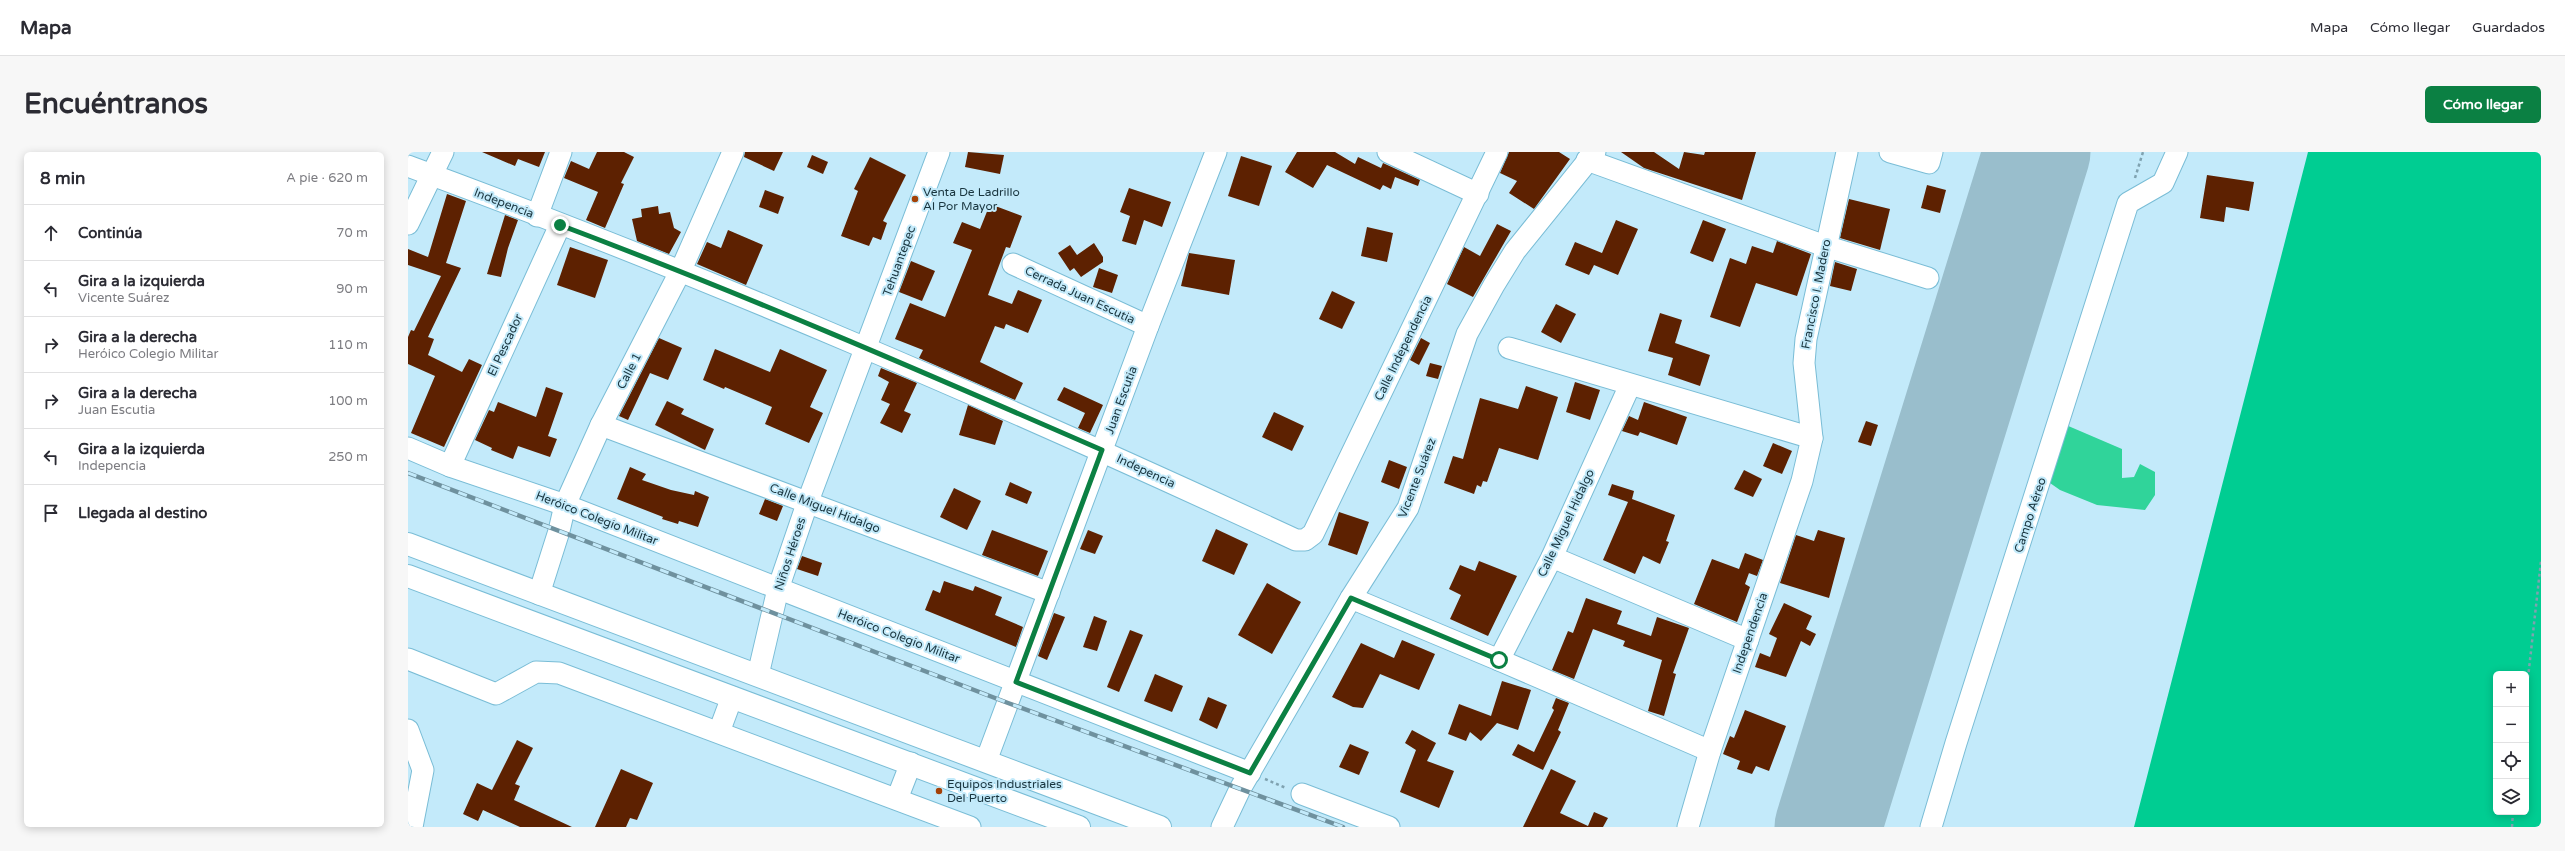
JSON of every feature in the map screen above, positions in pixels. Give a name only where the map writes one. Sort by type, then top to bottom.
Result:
[{"type":"main road","points":[[408,544],[1160,827]]},
{"type":"main road","points":[[408,576],[1079,827]]},
{"type":"street","points":[[408,224],[443,152]]},
{"type":"street","points":[[537,216],[561,152]]},
{"type":"street","name":"Calle 1","points":[[539,594],[559,531],[565,504],[601,426],[681,270],[733,152]]},
{"type":"street","name":"Tehuantepec","points":[[867,347],[939,152]]},
{"type":"street","name":"Juan Escutia","points":[[986,761],[1148,326],[1216,152]]},
{"type":"street","points":[[1388,152],[1478,194]]},
{"type":"street","name":"Calle Independencia","points":[[1305,540],[1313,534],[1497,152]]},
{"type":"street","name":"Francisco I. Madero","points":[[1812,438],[1804,363],[1806,339],[1825,246],[1848,152]]},
{"type":"street","points":[[1890,152],[1930,163],[1932,152]]},
{"type":"street","name":"Campo Aéreo","points":[[1931,827],[1956,743],[2128,203],[2163,183],[2177,152]]},
{"type":"street","points":[[1591,156],[1825,246],[1928,278]]},
{"type":"street","name":"Vicente Suárez","points":[[1222,827],[1250,773],[1351,598],[1408,508],[1467,334],[1514,251],[1591,156]]},
{"type":"street","name":"Indepencia","points":[[408,166],[681,270],[867,347],[1102,450],[1296,540],[1305,540]]},
{"type":"street","name":"El Pescador","points":[[450,466],[560,225]]},
{"type":"street","name":"Cerrada Juan Escutia","points":[[1013,264],[1148,326]]},
{"type":"street","name":"Niños Héroes","points":[[758,675],[778,589],[808,502],[867,347]]},
{"type":"street","points":[[1509,348],[1812,438]]},
{"type":"street","name":"Calle Miguel Hidalgo","points":[[1499,660],[1552,557],[1630,385]]},
{"type":"street","name":"Calle Miguel Hidalgo","points":[[601,426],[1049,593]]},
{"type":"street","name":"Independencia","points":[[1688,827],[1710,752],[1802,481],[1812,438]]},
{"type":"street","name":"Heróico Colegio Militar","points":[[408,448],[450,466],[565,504],[778,589],[1250,773]]},
{"type":"street","points":[[1552,557],[1748,640]]},
{"type":"street","points":[[1351,598],[1499,660],[1710,752]]},
{"type":"street","points":[[408,659],[496,694],[536,672],[559,673],[970,827]]},
{"type":"street","points":[[719,732],[732,697]]},
{"type":"street","points":[[408,730],[423,770],[412,827]]},
{"type":"street","points":[[897,799],[911,763]]},
{"type":"street","points":[[1302,794],[1389,827]]},
{"type":"path","points":[[2529,671],[2541,561]]},
{"type":"path","points":[[1250,773],[1302,794]]},
{"type":"path","points":[[2512,827],[2513,815]]},
{"type":"green space","points":[[2308,152],[2541,152],[2541,827],[2134,827]]},
{"type":"green space","points":[[2066,425],[2122,449],[2122,478],[2134,477],[2140,464],[2155,472],[2155,495],[2145,510],[2097,505],[2060,490],[2050,483]]},
{"type":"building","points":[[482,152],[545,152],[539,167],[518,159],[515,166]]},
{"type":"building","points":[[597,152],[624,152],[634,157],[621,183],[624,184],[605,228],[586,220],[598,192],[564,178],[571,161],[589,169]]},
{"type":"building","points":[[745,152],[783,152],[774,171],[744,157]]},
{"type":"building","points":[[968,152],[1004,155],[1000,174],[965,167]]},
{"type":"building","points":[[1297,152],[1335,152],[1355,164],[1358,157],[1381,168],[1383,163],[1420,180],[1418,186],[1395,177],[1391,189],[1383,185],[1380,190],[1327,165],[1313,188],[1285,172]]},
{"type":"building","points":[[1509,152],[1559,152],[1570,159],[1534,209],[1509,193],[1517,181],[1500,173]]},
{"type":"building","points":[[1621,152],[1654,152],[1679,169],[1684,152],[1704,155],[1705,152],[1756,152],[1742,200],[1644,168]]},
{"type":"building","points":[[812,155],[828,162],[823,174],[807,167]]},
{"type":"building","points":[[1241,156],[1272,166],[1259,206],[1228,196]]},
{"type":"building","points":[[870,157],[906,175],[883,221],[887,223],[881,240],[873,237],[869,246],[841,236],[858,191],[854,189]]},
{"type":"building","points":[[2207,175],[2254,182],[2249,211],[2226,207],[2224,222],[2200,218]]},
{"type":"building","points":[[1927,185],[1946,190],[1940,213],[1921,208]]},
{"type":"building","points":[[1129,188],[1171,202],[1162,227],[1144,220],[1136,245],[1122,241],[1130,216],[1120,212]]},
{"type":"building","points":[[765,190],[784,197],[778,214],[759,207]]},
{"type":"building","points":[[447,194],[466,201],[446,263],[461,268],[428,337],[434,339],[428,355],[462,372],[469,359],[482,365],[444,447],[411,433],[435,376],[408,364],[408,337],[411,330],[414,331],[441,276],[408,265],[408,249],[428,257]]},
{"type":"building","points":[[1849,199],[1890,209],[1880,250],[1840,238]]},
{"type":"building","points":[[990,204],[1022,216],[1010,248],[1006,247],[988,295],[1012,304],[1018,290],[1042,300],[1028,333],[1006,324],[1004,329],[995,326],[980,362],[1023,383],[1015,400],[919,358],[923,350],[895,339],[910,303],[945,317],[972,250],[953,243],[962,222],[980,229]]},
{"type":"building","points":[[658,206],[659,214],[670,212],[674,228],[681,232],[669,254],[637,241],[632,219],[642,217],[641,209]]},
{"type":"building","points":[[505,215],[518,220],[508,248],[501,277],[487,274]]},
{"type":"building","points":[[1616,220],[1638,229],[1618,275],[1594,265],[1589,275],[1565,265],[1575,242],[1602,253]]},
{"type":"building","points":[[1703,220],[1726,229],[1713,262],[1690,253]]},
{"type":"building","points":[[1497,224],[1511,231],[1473,297],[1447,284],[1464,247],[1480,256]]},
{"type":"building","points":[[1367,227],[1393,233],[1387,262],[1361,256]]},
{"type":"building","points":[[728,230],[763,245],[746,285],[697,264],[707,242],[721,248]]},
{"type":"building","points":[[1777,241],[1811,254],[1797,296],[1756,283],[1740,327],[1710,317],[1730,258],[1746,264],[1752,246],[1773,253]]},
{"type":"building","points":[[1094,243],[1103,257],[1103,262],[1081,277],[1074,268],[1070,271],[1058,253],[1070,245],[1077,255]]},
{"type":"building","points":[[570,247],[608,260],[595,298],[557,285]]},
{"type":"building","points":[[1189,253],[1235,260],[1229,295],[1181,286]]},
{"type":"building","points":[[911,261],[935,271],[922,301],[899,292]]},
{"type":"building","points":[[1835,262],[1857,269],[1851,291],[1830,286]]},
{"type":"building","points":[[1099,268],[1118,275],[1112,293],[1093,287]]},
{"type":"building","points":[[1332,291],[1355,302],[1342,329],[1319,319]]},
{"type":"building","points":[[1556,304],[1576,314],[1561,343],[1541,332]]},
{"type":"building","points":[[1660,313],[1682,320],[1675,343],[1710,355],[1700,386],[1668,375],[1673,358],[1648,351]]},
{"type":"building","points":[[659,338],[682,348],[668,380],[650,373],[628,420],[619,416]]},
{"type":"building","points":[[1421,338],[1430,343],[1419,365],[1410,360]]},
{"type":"building","points":[[715,349],[770,372],[780,349],[827,370],[810,407],[823,413],[809,443],[765,424],[772,407],[725,387],[724,389],[703,380]]},
{"type":"building","points":[[1430,363],[1442,366],[1438,379],[1426,376]]},
{"type":"building","points":[[881,368],[917,383],[904,411],[911,414],[902,433],[880,423],[890,404],[881,400],[889,382],[878,376]]},
{"type":"building","points":[[1575,382],[1600,390],[1590,420],[1566,412]]},
{"type":"building","points":[[1526,386],[1558,397],[1538,460],[1499,448],[1487,482],[1483,481],[1481,487],[1477,485],[1474,494],[1444,483],[1453,456],[1463,459],[1480,398],[1518,409]]},
{"type":"building","points":[[546,387],[563,393],[548,436],[557,439],[550,457],[518,446],[513,459],[491,450],[492,448],[475,440],[489,410],[494,412],[498,402],[536,417]]},
{"type":"building","points":[[1064,387],[1103,405],[1090,433],[1078,428],[1085,413],[1057,400]]},
{"type":"building","points":[[667,401],[684,409],[681,414],[714,429],[705,450],[655,425]]},
{"type":"building","points":[[1644,402],[1687,417],[1677,445],[1640,432],[1638,436],[1622,431],[1629,416],[1638,420]]},
{"type":"building","points":[[968,405],[1003,421],[995,445],[959,435]]},
{"type":"building","points":[[1274,412],[1304,426],[1292,451],[1262,437]]},
{"type":"building","points":[[1866,421],[1878,425],[1871,446],[1858,442]]},
{"type":"building","points":[[1773,443],[1792,451],[1782,474],[1763,466]]},
{"type":"building","points":[[1389,460],[1407,467],[1399,489],[1381,482]]},
{"type":"building","points":[[630,467],[646,474],[642,480],[671,490],[694,495],[695,491],[709,497],[698,527],[679,521],[678,524],[662,519],[663,517],[617,499]]},
{"type":"building","points":[[1744,470],[1762,479],[1753,497],[1734,489]]},
{"type":"building","points":[[1010,482],[1032,492],[1027,504],[1005,495]]},
{"type":"building","points":[[1612,484],[1634,491],[1632,499],[1675,515],[1666,541],[1669,542],[1660,564],[1643,556],[1635,574],[1603,560],[1628,502],[1608,495]]},
{"type":"building","points":[[954,488],[981,501],[967,530],[940,517]]},
{"type":"building","points":[[765,499],[783,506],[777,521],[759,514]]},
{"type":"building","points":[[1339,512],[1369,522],[1357,555],[1328,545]]},
{"type":"building","points":[[1216,529],[1248,544],[1234,575],[1202,561]]},
{"type":"building","points":[[992,530],[1048,551],[1038,576],[982,555]]},
{"type":"building","points":[[1088,530],[1103,536],[1095,554],[1080,549]]},
{"type":"building","points":[[1818,530],[1845,538],[1829,598],[1780,583],[1796,535],[1814,541]]},
{"type":"building","points":[[1745,553],[1763,560],[1757,576],[1749,573],[1745,584],[1750,587],[1737,622],[1694,604],[1712,559],[1739,569]]},
{"type":"building","points":[[802,556],[822,563],[818,576],[797,569]]},
{"type":"building","points":[[1479,561],[1517,576],[1488,636],[1450,619],[1461,595],[1449,589],[1460,565],[1475,571]]},
{"type":"building","points":[[944,581],[973,591],[975,586],[1002,597],[995,615],[1023,627],[1016,647],[925,610],[933,590],[940,593]]},
{"type":"building","points":[[1267,583],[1301,602],[1272,654],[1238,635]]},
{"type":"building","points":[[1586,598],[1622,611],[1617,624],[1651,636],[1657,617],[1689,628],[1673,673],[1676,674],[1664,716],[1648,711],[1662,660],[1623,646],[1625,641],[1593,629],[1574,679],[1552,670],[1568,631],[1573,633]]},
{"type":"building","points":[[1784,603],[1812,616],[1806,629],[1816,634],[1810,646],[1801,641],[1786,677],[1755,667],[1760,653],[1770,657],[1777,638],[1769,634]]},
{"type":"building","points":[[1054,613],[1065,617],[1047,660],[1038,656]]},
{"type":"building","points":[[1094,616],[1107,621],[1097,651],[1083,647]]},
{"type":"building","points":[[1130,630],[1143,635],[1119,692],[1107,687]]},
{"type":"building","points":[[1402,640],[1435,654],[1419,690],[1380,674],[1363,708],[1353,707],[1332,697],[1361,643],[1394,658]]},
{"type":"building","points":[[1155,674],[1183,686],[1172,712],[1144,701]]},
{"type":"building","points":[[1502,681],[1531,690],[1518,730],[1497,723],[1481,741],[1470,732],[1466,741],[1448,734],[1459,704],[1491,716]]},
{"type":"building","points":[[1208,697],[1227,705],[1217,729],[1199,720]]},
{"type":"building","points":[[1556,698],[1569,703],[1558,730],[1561,732],[1543,770],[1512,755],[1518,744],[1534,752],[1554,710],[1552,708]]},
{"type":"building","points":[[1745,710],[1786,726],[1769,771],[1756,766],[1752,774],[1737,769],[1740,761],[1723,754],[1730,736],[1734,738]]},
{"type":"building","points":[[1412,730],[1436,743],[1427,761],[1454,771],[1439,808],[1400,792],[1416,750],[1405,743]]},
{"type":"building","points":[[517,740],[533,748],[515,784],[520,786],[514,800],[572,827],[520,827],[483,810],[478,821],[463,814],[477,783],[492,790]]},
{"type":"building","points":[[1350,744],[1369,752],[1359,775],[1339,767]]},
{"type":"building","points":[[621,769],[653,783],[637,820],[630,818],[626,827],[595,827]]},
{"type":"building","points":[[1551,769],[1576,781],[1560,813],[1588,826],[1594,812],[1608,818],[1603,827],[1523,827]]},
{"type":"runway","points":[[1828,827],[2037,152]]},
{"type":"railway","points":[[408,473],[1008,703],[1343,827]]},
{"type":"place","name":"Venta De Ladrillo Al Por Mayor","points":[[915,199]]},
{"type":"place","name":"Equipos Industriales Del Puerto","points":[[939,791]]},
{"type":"route","points":[[560,225],[681,270],[867,347],[1102,450],[1016,682],[1250,773],[1351,598],[1499,660]]}]
